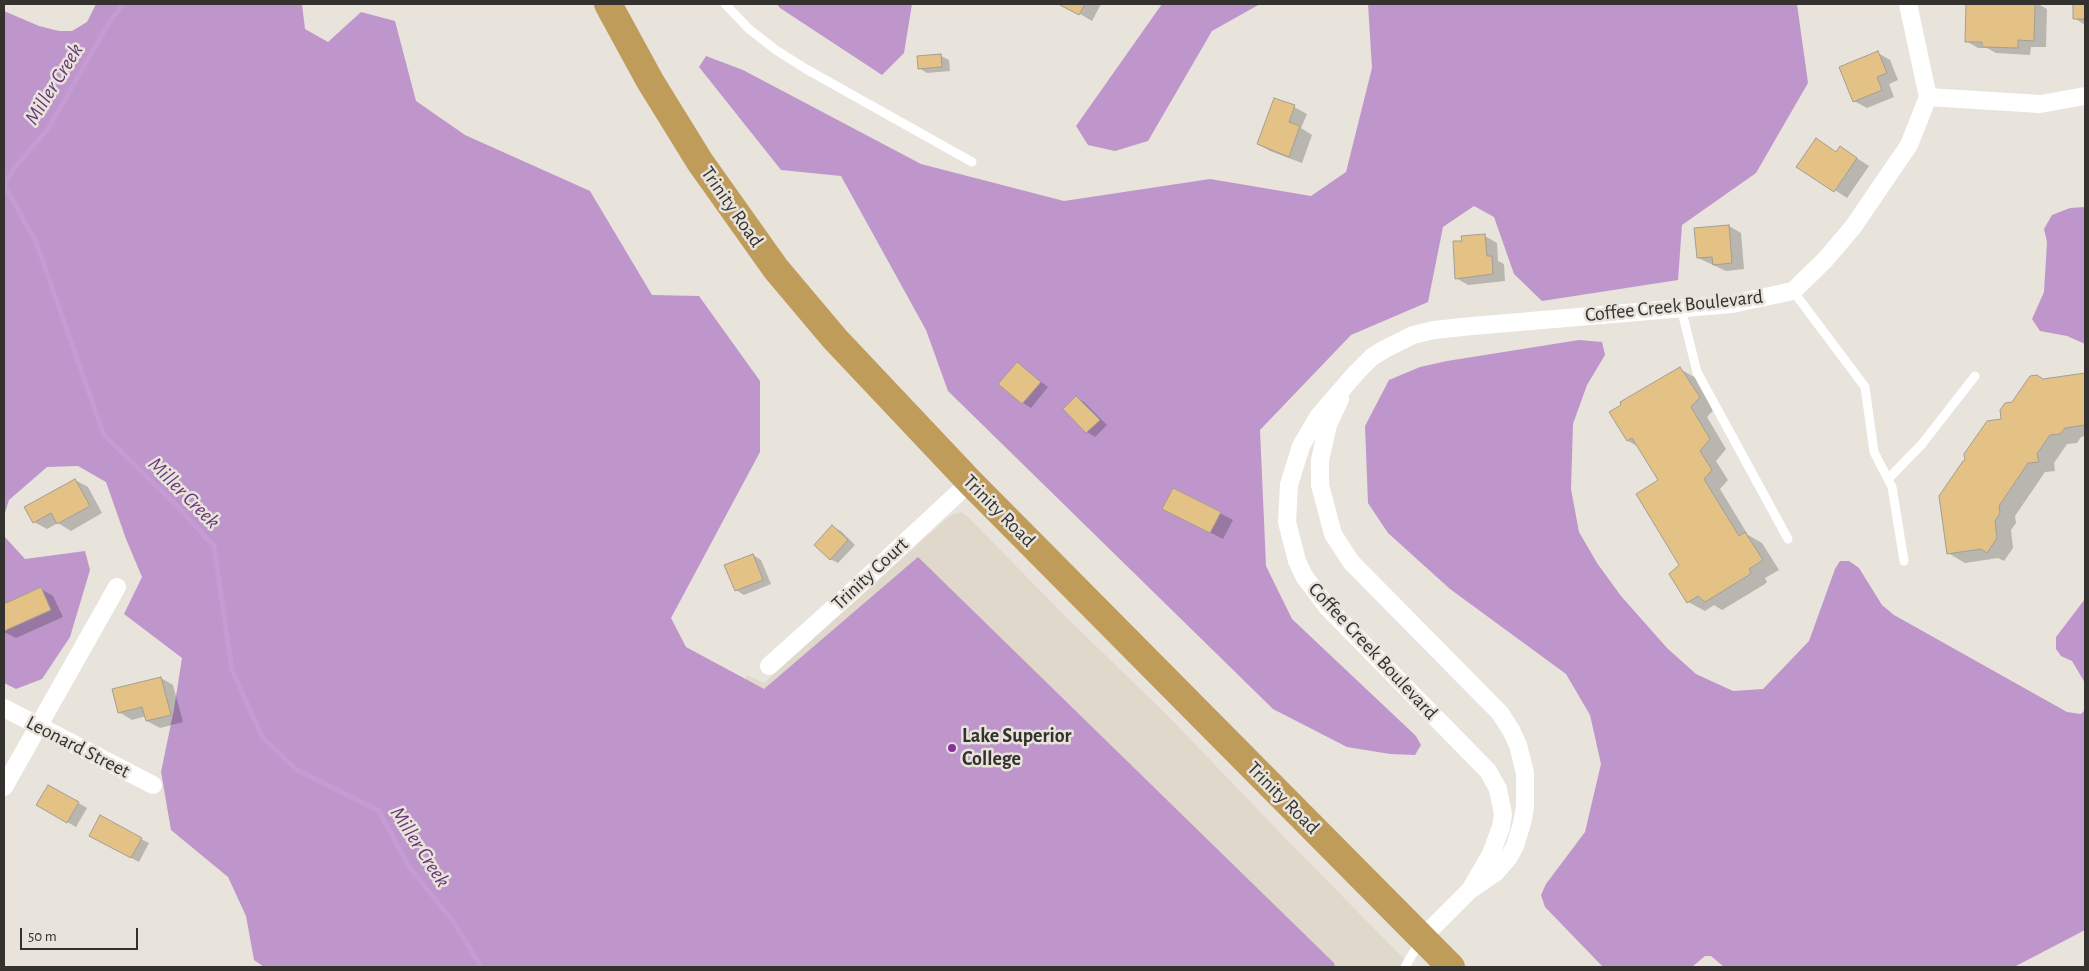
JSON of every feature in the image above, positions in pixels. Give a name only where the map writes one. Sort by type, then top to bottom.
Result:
[{"type":"highway","name":"Trinity Road","points":[[608,4],[650,81],[685,139],[724,198],[804,304],[871,379],[970,482],[1451,967]]},
{"type":"street","points":[[1793,291],[1825,260],[1853,227],[1909,145],[1928,97],[1908,4]]},
{"type":"street","points":[[1928,97],[2040,104],[2085,96]]},
{"type":"street","name":"Coffee Creek Boulevard","points":[[1470,890],[1491,854],[1501,827],[1502,802],[1493,779],[1315,593],[1297,561],[1287,522],[1289,485],[1296,459],[1318,417],[1372,357],[1413,335],[1434,330],[1732,304],[1793,291]]},
{"type":"street","name":"Coffee Creek Boulevard","points":[[1354,375],[1328,425],[1320,460],[1322,498],[1333,534],[1351,562],[1500,713],[1512,730],[1523,759],[1526,786],[1525,807],[1515,846],[1503,866],[1470,890],[1422,938]]},
{"type":"street","name":"Trinity Court","points":[[770,666],[970,482]]},
{"type":"street","points":[[4,787],[117,587]]},
{"type":"street","name":"Leonard Street","points":[[4,708],[153,785]]},
{"type":"lane","points":[[725,4],[749,29],[798,64],[972,162]]},
{"type":"lane","points":[[1793,291],[1866,387],[1874,452],[1892,487],[1904,561]]},
{"type":"lane","points":[[1681,308],[1697,372],[1788,539]]},
{"type":"lane","points":[[1888,479],[1922,444],[1975,376]]},
{"type":"lane","points":[[1405,967],[1422,938]]},
{"type":"shaded area","points":[[96,4],[302,4],[305,29],[328,42],[361,12],[395,21],[416,101],[465,135],[590,191],[652,295],[699,296],[760,381],[760,452],[671,618],[686,647],[764,689],[918,557],[1334,963],[1335,967],[264,967],[254,960],[246,916],[228,877],[171,830],[161,772],[182,658],[124,614],[142,577],[106,482],[78,466],[47,467],[9,500],[4,516],[4,11],[39,26],[59,31],[72,31],[87,22]]},
{"type":"shaded area","points":[[777,4],[912,4],[904,53],[882,75],[780,8]]},
{"type":"shaded area","points":[[1162,4],[1260,4],[1212,31],[1148,141],[1115,151],[1088,145],[1076,126]]},
{"type":"shaded area","points":[[1368,4],[1797,4],[1808,83],[1756,173],[1682,225],[1678,280],[1542,301],[1514,274],[1494,217],[1474,206],[1443,227],[1428,302],[1351,335],[1260,430],[1266,566],[1292,619],[1416,736],[1421,745],[1415,755],[1390,754],[1347,747],[1273,709],[948,391],[926,330],[841,176],[781,170],[699,67],[706,56],[743,70],[921,164],[1064,201],[1210,179],[1311,196],[1346,172],[1372,68]]},
{"type":"shaded area","points":[[2085,207],[2085,344],[2067,336],[2040,331],[2032,319],[2044,292],[2047,242],[2044,229],[2052,215],[2070,208]]},
{"type":"shaded area","points":[[1579,340],[1602,342],[1605,355],[1587,385],[1573,424],[1571,489],[1579,532],[1597,563],[1621,596],[1667,648],[1696,674],[1733,691],[1763,689],[1809,641],[1835,569],[1840,561],[1849,561],[1859,568],[1882,605],[1894,615],[2067,712],[2081,714],[2085,710],[2085,930],[2014,967],[1724,967],[1711,956],[1705,956],[1692,967],[1603,967],[1545,907],[1541,895],[1546,884],[1585,832],[1601,764],[1590,715],[1566,674],[1450,589],[1388,533],[1368,503],[1365,426],[1389,380],[1420,367]]},
{"type":"shaded area","name":"Lake Superior College","points":[[961,512],[1168,716],[1412,967],[582,967],[747,675],[764,683],[935,529],[950,516]]},
{"type":"shaded area","points":[[4,536],[25,559],[85,551],[90,570],[70,637],[42,679],[16,689],[4,683]]},
{"type":"shaded area","points":[[2085,599],[2085,683],[2072,661],[2061,656],[2056,649],[2056,637]]},
{"type":"building","points":[[1061,4],[1085,4],[1079,15]]},
{"type":"building","points":[[1966,4],[2035,4],[2034,41],[2018,40],[2018,48],[1982,47],[1982,42],[1965,42]]},
{"type":"building","points":[[2073,4],[2085,4],[2085,19],[2073,19]]},
{"type":"building","points":[[1878,51],[1887,73],[1877,77],[1882,90],[1853,102],[1839,67]]},
{"type":"building","points":[[941,54],[942,67],[918,69],[917,56]]},
{"type":"building","points":[[1274,98],[1295,105],[1289,122],[1300,126],[1289,157],[1257,144]]},
{"type":"building","points":[[1816,138],[1836,152],[1840,146],[1857,158],[1834,192],[1796,167]]},
{"type":"building","points":[[1729,225],[1732,263],[1713,265],[1712,257],[1697,258],[1694,228]]},
{"type":"building","points":[[1485,234],[1487,256],[1492,256],[1493,274],[1455,279],[1453,241],[1462,241],[1461,236]]},
{"type":"building","points":[[1017,362],[1041,382],[1022,404],[998,384]]},
{"type":"building","points":[[1680,367],[1700,397],[1691,407],[1710,439],[1700,451],[1712,470],[1704,479],[1739,536],[1745,532],[1763,560],[1749,569],[1751,572],[1749,575],[1705,602],[1698,596],[1687,603],[1669,574],[1679,565],[1636,494],[1658,480],[1632,438],[1627,441],[1609,412],[1621,405],[1620,402]]},
{"type":"building","points":[[2085,373],[2085,425],[2065,428],[2060,434],[2050,435],[2037,454],[2039,462],[2028,463],[1999,506],[2000,513],[1995,521],[1997,538],[1987,553],[1981,549],[1947,554],[1939,496],[1965,460],[1964,454],[1987,421],[2001,419],[2000,410],[2005,403],[2012,402],[2030,376],[2037,375],[2043,379]]},
{"type":"building","points":[[1076,396],[1100,420],[1086,433],[1063,409]]},
{"type":"building","points":[[75,479],[90,506],[57,524],[51,513],[33,523],[24,507]]},
{"type":"building","points":[[1173,488],[1221,512],[1210,533],[1162,509]]},
{"type":"building","points":[[832,525],[848,540],[830,560],[814,545]]},
{"type":"building","points":[[753,554],[763,580],[735,591],[724,565]]},
{"type":"building","points":[[41,587],[51,610],[4,631],[4,604]]},
{"type":"building","points":[[161,677],[171,715],[146,721],[142,707],[118,713],[112,689]]},
{"type":"building","points":[[48,785],[79,802],[67,823],[36,805]]},
{"type":"building","points":[[100,815],[142,838],[131,858],[89,836]]},
{"type":"waterway","name":"Miller Creek","points":[[123,4],[108,24],[48,129],[14,168],[4,185],[36,242],[104,435],[175,504],[214,546],[232,670],[262,737],[297,770],[379,811],[409,867],[452,920],[481,967]]},
{"type":"place","name":"Lake Superior College","points":[[952,748]]}]
